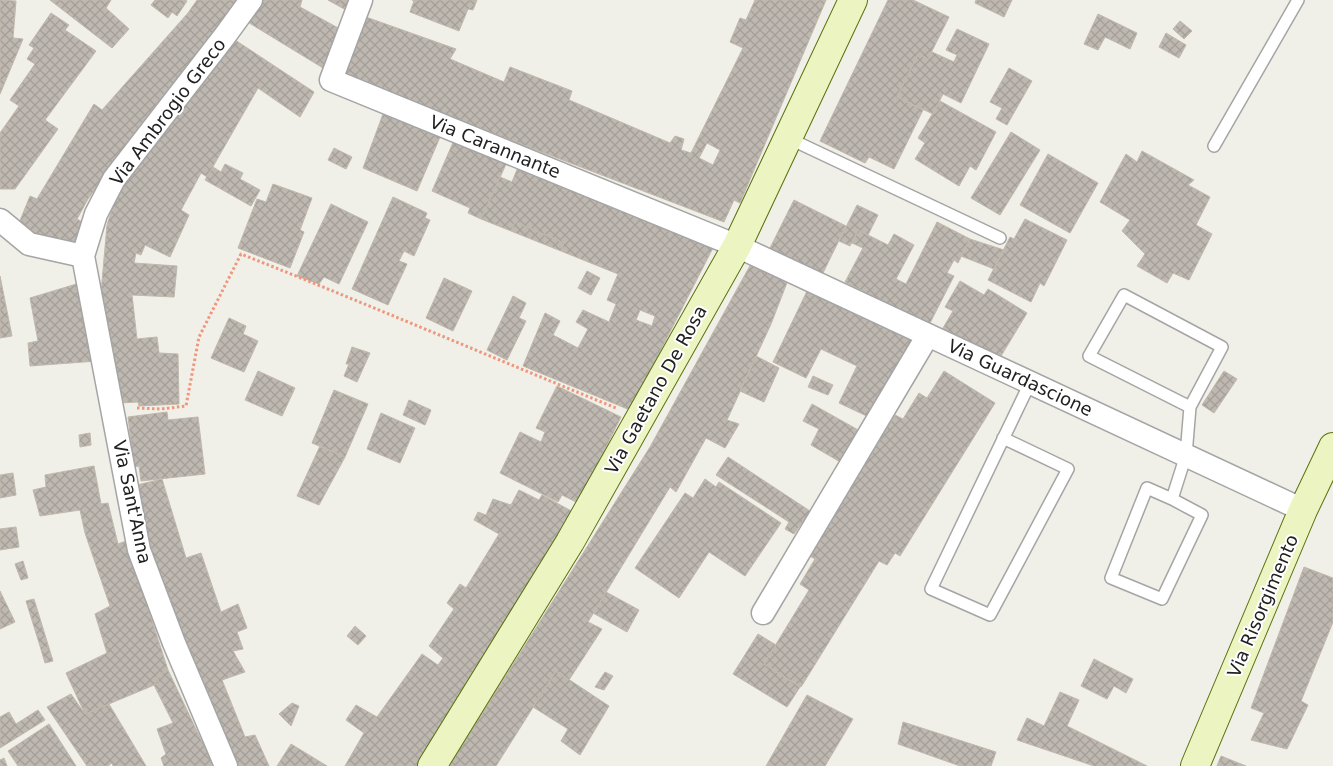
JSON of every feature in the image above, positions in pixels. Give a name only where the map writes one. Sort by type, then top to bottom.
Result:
[{"type":"street","name":"Via Ambrogio Greco","points":[[83,256],[96,214],[114,179],[251,0]]},
{"type":"street","name":"Via Carannante","points":[[361,0],[331,80],[737,246]]},
{"type":"street","name":"Via Gaetano De Rosa","points":[[432,766],[570,542],[737,246],[853,0]]},
{"type":"street","points":[[0,220],[28,244],[83,256]]},
{"type":"street","name":"Via Guardascione","points":[[737,246],[1303,510]]},
{"type":"street","name":"Via Sant'Anna","points":[[83,256],[139,550],[174,643],[226,766]]},
{"type":"street","points":[[763,612],[928,335]]},
{"type":"street","name":"Via Risorgimento","points":[[1196,766],[1303,510],[1333,447]]},
{"type":"lane","points":[[1214,146],[1298,0]]},
{"type":"lane","points":[[788,138],[1000,238]]},
{"type":"lane","points":[[1172,499],[1186,455],[1190,407],[1222,347],[1124,295],[1088,356],[1190,407]]},
{"type":"lane","points":[[1003,438],[1068,468],[990,615],[931,589],[1003,438],[1030,383]]},
{"type":"lane","points":[[1147,488],[1172,499],[1202,515],[1162,599],[1111,578],[1147,488]]},
{"type":"path","points":[[112,408],[161,409],[186,406],[199,337],[241,254],[640,418]]},
{"type":"building","points":[[0,0],[16,1],[13,38],[23,39],[0,94]]},
{"type":"building","points":[[50,0],[111,0],[106,8],[129,29],[112,48]]},
{"type":"building","points":[[155,0],[187,1],[177,16],[172,12],[168,18],[151,5]]},
{"type":"building","points":[[197,0],[240,0],[214,40],[210,36],[137,129],[88,199],[77,219],[84,223],[75,251],[17,228],[30,196],[37,199],[94,104],[102,110],[188,13]]},
{"type":"building","points":[[258,0],[302,0],[300,7],[340,29],[323,68],[246,21]]},
{"type":"building","points":[[328,0],[351,0],[346,10]]},
{"type":"building","points":[[412,0],[477,0],[473,10],[468,9],[459,31],[410,12],[414,1]]},
{"type":"building","points":[[755,0],[826,0],[740,203],[734,200],[724,222],[341,75],[363,16],[456,49],[450,59],[504,82],[510,67],[572,91],[569,100],[670,143],[675,136],[684,139],[681,150],[691,153],[743,48],[730,42],[740,18],[746,20]],"holes":[[[707,143],[720,150],[713,165],[699,158]]]},
{"type":"building","points":[[888,0],[913,0],[949,17],[928,59],[918,54],[897,97],[923,110],[894,169],[869,157],[865,163],[820,141]]},
{"type":"building","points":[[976,0],[1012,0],[1004,17],[975,3]]},
{"type":"building","points":[[51,13],[69,25],[65,30],[96,51],[45,120],[58,129],[15,189],[0,189],[0,133],[19,106],[10,100],[35,64],[27,59],[34,48],[29,45]]},
{"type":"building","points":[[1098,14],[1137,33],[1130,49],[1105,37],[1098,50],[1084,44]]},
{"type":"building","points":[[1180,21],[1192,31],[1184,39],[1173,29]]},
{"type":"building","points":[[957,29],[989,44],[961,103],[943,94],[933,114],[897,97],[918,54],[928,59],[932,52],[954,62],[957,55],[946,50]]},
{"type":"building","points":[[1166,33],[1186,45],[1179,58],[1159,47]]},
{"type":"building","points":[[232,38],[314,92],[300,117],[258,88],[207,177],[201,173],[181,210],[189,215],[170,257],[145,245],[141,255],[136,253],[134,263],[177,266],[174,297],[132,295],[137,339],[157,337],[159,353],[178,354],[179,404],[139,406],[138,402],[119,403],[101,293],[107,225],[120,184]]},
{"type":"building","points":[[1009,68],[1032,81],[1007,125],[996,119],[1002,108],[990,102]]},
{"type":"building","points":[[940,101],[996,132],[976,170],[970,166],[959,186],[915,159],[925,143],[918,138]]},
{"type":"building","points":[[383,114],[440,137],[417,191],[363,168]]},
{"type":"building","points":[[1011,132],[1040,150],[1000,215],[971,198]]},
{"type":"building","points":[[455,138],[507,162],[481,219],[468,213],[470,208],[432,191]]},
{"type":"building","points":[[334,148],[352,157],[346,169],[328,160]]},
{"type":"building","points":[[1142,151],[1194,180],[1188,185],[1210,197],[1196,225],[1212,234],[1189,280],[1173,273],[1167,283],[1137,266],[1145,254],[1122,231],[1130,220],[1100,202],[1126,154],[1137,162]]},
{"type":"building","points":[[1048,154],[1098,183],[1070,233],[1020,205]]},
{"type":"building","points":[[225,164],[243,173],[240,179],[260,190],[251,206],[205,180],[213,167],[221,172]]},
{"type":"building","points":[[518,167],[715,244],[630,410],[523,366],[545,313],[560,321],[553,335],[578,348],[588,329],[576,322],[583,310],[609,322],[616,304],[607,300],[618,274],[561,251],[564,243],[515,222],[511,231],[481,219],[500,177],[512,182]],"holes":[[[640,310],[655,316],[652,326],[636,320]]]},
{"type":"building","points":[[273,184],[312,198],[300,230],[304,232],[290,268],[238,248],[257,199],[266,202]]},
{"type":"building","points":[[393,197],[427,213],[425,218],[430,220],[414,256],[404,251],[399,261],[407,264],[388,305],[352,289]]},
{"type":"building","points":[[794,200],[846,226],[822,275],[769,250]]},
{"type":"building","points":[[331,204],[368,222],[339,284],[324,277],[319,284],[297,276]]},
{"type":"building","points":[[857,205],[878,215],[868,235],[858,230],[850,246],[839,241]]},
{"type":"building","points":[[1025,219],[1067,240],[1044,286],[1040,283],[1031,302],[988,280],[1010,237],[1014,239]]},
{"type":"building","points":[[515,222],[564,243],[561,251],[511,231]]},
{"type":"building","points":[[937,222],[970,239],[958,263],[954,260],[947,273],[954,276],[929,325],[845,282],[863,248],[852,243],[858,230],[888,245],[894,234],[914,245],[896,279],[906,284]]},
{"type":"building","points":[[970,239],[1004,250],[994,269],[961,256]]},
{"type":"building","points":[[752,262],[788,280],[771,324],[727,420],[739,424],[725,448],[706,438],[676,492],[670,487],[588,622],[602,629],[569,680],[556,671],[496,766],[449,766],[650,447]]},
{"type":"building","points":[[587,271],[600,278],[591,295],[578,288]]},
{"type":"building","points":[[0,276],[12,336],[0,338]]},
{"type":"building","points":[[444,278],[472,291],[453,331],[426,318]]},
{"type":"building","points":[[960,281],[984,295],[988,289],[1027,313],[998,361],[943,328],[953,311],[945,307]]},
{"type":"building","points":[[83,282],[97,361],[30,366],[28,343],[38,341],[30,298]]},
{"type":"building","points":[[808,289],[912,339],[873,419],[839,403],[857,366],[821,349],[806,378],[773,362]]},
{"type":"building","points":[[513,296],[526,303],[519,318],[526,321],[507,360],[487,350]]},
{"type":"building","points":[[229,318],[246,326],[243,334],[258,341],[244,372],[211,358]]},
{"type":"building","points":[[352,347],[370,353],[357,382],[344,376],[349,364],[346,364]]},
{"type":"building","points":[[756,356],[779,368],[764,402],[740,391]]},
{"type":"building","points":[[258,371],[295,388],[282,416],[245,400]]},
{"type":"building","points":[[944,371],[995,403],[900,556],[895,553],[887,565],[879,561],[801,687],[764,664],[809,590],[800,584],[815,559],[808,555],[895,415],[903,419],[919,393],[927,398]]},
{"type":"building","points":[[1224,371],[1237,379],[1214,413],[1202,405]]},
{"type":"building","points":[[813,376],[833,385],[828,395],[808,387]]},
{"type":"building","points":[[557,386],[621,417],[578,503],[562,495],[558,502],[500,473],[520,432],[541,442],[545,432],[536,428]]},
{"type":"building","points":[[334,390],[368,404],[345,457],[312,443]]},
{"type":"building","points":[[409,400],[431,410],[425,425],[403,415]]},
{"type":"building","points":[[812,404],[860,431],[842,463],[811,445],[819,429],[803,421]]},
{"type":"building","points":[[167,412],[168,420],[198,417],[205,474],[141,481],[139,466],[134,467],[128,417]]},
{"type":"building","points":[[381,413],[415,428],[400,463],[367,449]]},
{"type":"building","points":[[90,433],[91,445],[80,447],[79,435]]},
{"type":"building","points":[[320,446],[345,457],[319,505],[297,496]]},
{"type":"building","points":[[728,457],[810,511],[794,534],[785,529],[789,522],[716,475]]},
{"type":"building","points":[[94,466],[101,504],[108,503],[118,544],[126,541],[168,670],[157,676],[159,683],[85,714],[66,673],[107,653],[95,614],[110,606],[85,533],[80,510],[40,516],[33,490],[46,487],[45,475]]},
{"type":"building","points":[[13,473],[16,495],[0,498],[0,475]]},
{"type":"building","points":[[162,479],[186,558],[201,553],[221,612],[238,604],[247,628],[237,632],[243,649],[233,651],[245,672],[222,680],[245,737],[255,735],[269,766],[235,766],[146,543],[133,486]]},
{"type":"building","points":[[705,479],[716,487],[719,482],[781,523],[745,576],[709,552],[679,598],[635,568],[685,493],[693,498]]},
{"type":"building","points":[[519,490],[539,500],[542,495],[577,514],[417,766],[345,766],[364,733],[346,720],[356,705],[377,717],[422,654],[438,665],[443,658],[429,646],[454,609],[447,603],[460,584],[466,588],[499,534],[474,520],[478,512],[486,515],[493,499],[511,505]]},
{"type":"building","points":[[16,527],[19,547],[0,550],[0,529]]},
{"type":"building","points":[[23,561],[28,578],[21,580],[15,564]]},
{"type":"building","points":[[1304,567],[1333,578],[1333,622],[1301,701],[1308,705],[1287,749],[1251,740],[1264,713],[1251,708]]},
{"type":"building","points":[[0,591],[15,622],[0,629]]},
{"type":"building","points":[[606,592],[639,610],[627,632],[593,613]]},
{"type":"building","points":[[34,599],[49,648],[40,646],[26,601]]},
{"type":"building","points":[[355,626],[366,636],[358,645],[347,636]]},
{"type":"building","points":[[758,634],[776,645],[764,664],[800,687],[787,707],[733,674]]},
{"type":"building","points":[[40,646],[49,648],[53,661],[45,663]]},
{"type":"building","points":[[1094,659],[1133,679],[1126,693],[1114,686],[1107,699],[1081,686]]},
{"type":"building","points":[[168,670],[202,742],[212,739],[218,756],[210,758],[212,766],[164,766],[161,758],[166,754],[157,729],[173,723],[154,685],[159,683],[157,676]]},
{"type":"building","points":[[556,671],[609,706],[580,755],[561,741],[568,729],[533,707]]},
{"type":"building","points":[[605,672],[613,676],[604,690],[595,687]]},
{"type":"building","points":[[1060,692],[1079,700],[1067,726],[1147,766],[1094,766],[1017,740],[1027,718],[1044,726]]},
{"type":"building","points":[[71,694],[85,714],[109,704],[146,766],[113,766],[112,763],[108,766],[87,766],[47,707]]},
{"type":"building","points":[[807,695],[853,719],[825,766],[766,766]]},
{"type":"building","points":[[292,703],[299,706],[291,726],[279,714]]},
{"type":"building","points":[[38,710],[45,720],[0,748],[0,717],[9,712],[16,724]]},
{"type":"building","points":[[903,722],[996,752],[991,766],[960,766],[898,744]]},
{"type":"building","points":[[49,724],[76,766],[18,766],[8,751]]},
{"type":"building","points":[[291,744],[327,766],[277,766]]},
{"type":"building","points":[[1221,756],[1246,766],[1217,766]]},
{"type":"building","points":[[4,758],[7,766],[0,766],[0,760]]}]
